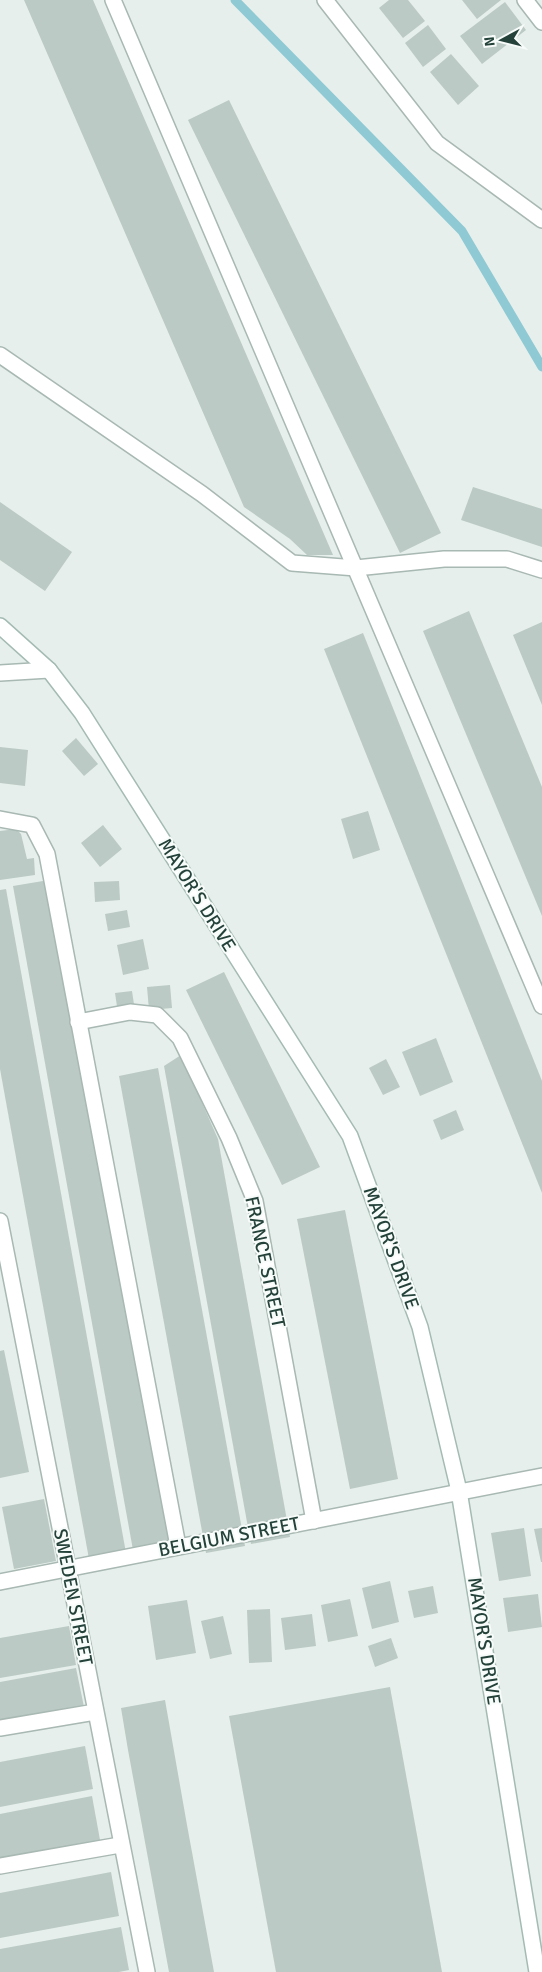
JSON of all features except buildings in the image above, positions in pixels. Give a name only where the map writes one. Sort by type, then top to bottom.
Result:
[{"type":"street","points":[[112,0],[542,1006]]},
{"type":"street","points":[[325,0],[437,143],[542,220]]},
{"type":"street","points":[[525,0],[542,22]]},
{"type":"street","points":[[0,355],[202,494],[292,563],[356,568],[444,559],[508,559],[542,570]]},
{"type":"street","name":"MAYOR'S DRIVE","points":[[0,626],[49,670],[82,713],[350,1136],[420,1327],[459,1491],[537,1972]]},
{"type":"street","points":[[0,673],[49,670]]},
{"type":"street","points":[[0,819],[32,825],[47,854],[178,1546]]},
{"type":"street","name":"FRANCE STREET","points":[[78,1022],[130,1012],[157,1015],[180,1038],[229,1138],[255,1201],[314,1521]]},
{"type":"street","name":"SWEDEN STREET","points":[[0,1221],[144,1971]]},
{"type":"street","name":"BELGIUM STREET","points":[[0,1582],[542,1476]]},
{"type":"street","points":[[0,1728],[95,1712]]},
{"type":"street","points":[[0,1866],[120,1844]]},
{"type":"waterway","points":[[235,0],[462,231],[542,367]]}]
